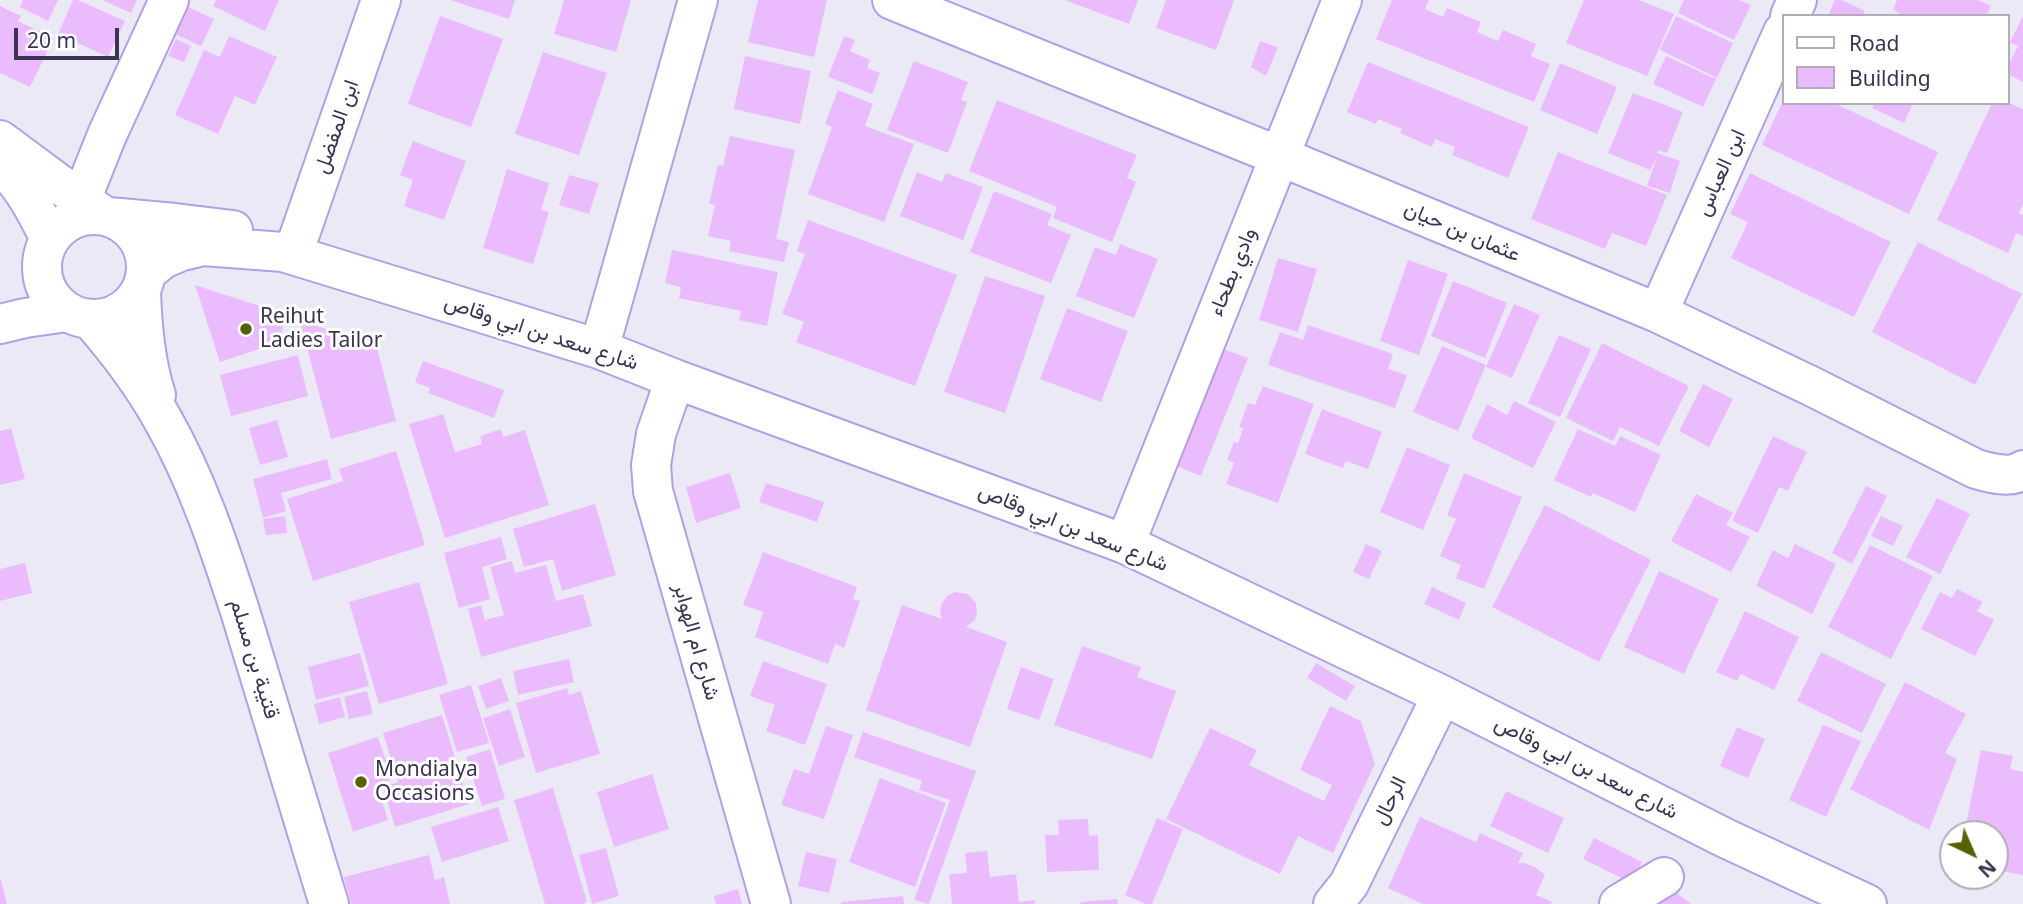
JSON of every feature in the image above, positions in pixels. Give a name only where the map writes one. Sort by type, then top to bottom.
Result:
[{"type":"street","points":[[98,211],[107,135],[169,0]]},
{"type":"street","name":"ابن المفضل","points":[[288,253],[381,0]]},
{"type":"street","points":[[599,349],[698,0]]},
{"type":"street","name":"عثمان بن حيان","points":[[892,0],[1658,313],[1976,469],[1997,475],[2018,474],[2023,470]]},
{"type":"street","name":"وادي بطحاء","points":[[1125,544],[1342,0]]},
{"type":"street","name":"ابن العباس","points":[[1658,313],[1782,34]]},
{"type":"street","points":[[0,140],[98,211],[122,223],[142,243],[146,257],[144,281],[133,303],[121,312],[107,318],[25,318],[0,324]]},
{"type":"street","points":[[0,164],[25,192],[46,251],[43,278],[48,292],[56,303],[79,316]]},
{"type":"street","points":[[0,302],[46,251],[61,227],[74,219],[98,211]]},
{"type":"street","name":"شارع سعد بن ابي وقاص","points":[[98,211],[236,231],[253,236],[288,253],[599,349],[1125,544],[1442,695],[1725,838],[1820,895],[1867,904]]},
{"type":"street","name":"شارع سعد بن ابي وقاص","points":[[144,281],[163,259],[203,246],[288,253]]},
{"type":"street","name":"قتيبة بن مسلم","points":[[144,281],[142,323],[163,420]]},
{"type":"street","name":"قتيبة بن مسلم","points":[[79,316],[130,368],[163,420],[197,492],[228,573],[329,904]]},
{"type":"street","name":"شارع ام الهوابر","points":[[675,379],[656,435],[651,466],[653,491],[771,904]]},
{"type":"street","name":"الرحال","points":[[1333,904],[1349,884],[1442,695]]},
{"type":"street","points":[[1619,904],[1664,877]]},
{"type":"building","points":[[23,0],[58,0],[48,21],[20,7]]},
{"type":"building","points":[[73,0],[125,21],[108,57],[58,34]]},
{"type":"building","points":[[102,0],[137,0],[131,13]]},
{"type":"building","points":[[216,0],[279,0],[265,31],[213,6]]},
{"type":"building","points":[[450,0],[515,0],[509,19]]},
{"type":"building","points":[[564,0],[631,0],[616,52],[554,34]]},
{"type":"building","points":[[758,0],[827,0],[814,57],[748,42]]},
{"type":"building","points":[[1064,0],[1138,0],[1129,24]]},
{"type":"building","points":[[1166,0],[1234,0],[1216,50],[1156,28]]},
{"type":"building","points":[[1392,0],[1429,0],[1425,9],[1443,17],[1447,8],[1481,22],[1477,32],[1498,41],[1503,30],[1536,44],[1531,56],[1550,64],[1534,102],[1376,39]]},
{"type":"building","points":[[1584,0],[1639,0],[1674,14],[1647,76],[1566,43]]},
{"type":"building","points":[[1684,0],[1739,0],[1751,5],[1734,40],[1678,13]]},
{"type":"building","points":[[1835,0],[1842,0],[1865,11],[1864,14],[1829,14]]},
{"type":"building","points":[[1897,0],[1978,0],[1991,6],[1987,14],[1901,14],[1893,10]]},
{"type":"building","points":[[0,6],[21,16],[18,21],[54,38],[30,87],[0,73]]},
{"type":"building","points":[[188,7],[214,19],[201,46],[175,34]]},
{"type":"building","points":[[440,16],[503,39],[471,127],[408,104]]},
{"type":"building","points":[[1676,16],[1733,43],[1717,78],[1660,50]]},
{"type":"building","points":[[2023,16],[2023,82],[2009,75],[2009,64],[2018,46],[2010,42]]},
{"type":"building","points":[[229,36],[277,57],[255,105],[235,96],[218,134],[175,115],[204,50],[220,57]]},
{"type":"building","points":[[844,36],[855,40],[850,51],[870,60],[867,68],[880,73],[872,94],[828,77]]},
{"type":"building","points":[[176,39],[191,46],[184,62],[168,56]]},
{"type":"building","points":[[1260,41],[1278,47],[1266,76],[1251,67]]},
{"type":"building","points":[[543,52],[607,73],[579,155],[515,134]]},
{"type":"building","points":[[745,56],[811,71],[800,124],[734,109]]},
{"type":"building","points":[[1666,56],[1716,79],[1703,107],[1653,84]]},
{"type":"building","points":[[914,61],[968,82],[961,100],[967,102],[948,153],[887,130]]},
{"type":"building","points":[[1368,62],[1529,127],[1508,178],[1452,155],[1455,147],[1435,139],[1432,147],[1400,133],[1402,129],[1378,119],[1376,124],[1347,112]]},
{"type":"building","points":[[1560,63],[1617,87],[1597,134],[1540,110]]},
{"type":"building","points":[[838,90],[873,104],[865,126],[914,144],[884,222],[808,194],[832,127],[825,124]]},
{"type":"building","points":[[1633,93],[1683,112],[1667,153],[1659,150],[1657,153],[1680,161],[1670,193],[1647,186],[1657,156],[1650,170],[1608,153]]},
{"type":"building","points":[[997,100],[1137,155],[1127,178],[1136,182],[1112,242],[1053,218],[1057,207],[969,171]]},
{"type":"building","points":[[1782,103],[1838,105],[1938,152],[1909,214],[1762,145]]},
{"type":"building","points":[[2009,103],[2023,109],[2023,204],[2019,213],[2023,215],[2023,236],[2016,233],[2008,253],[1937,220],[1991,105],[2009,105]]},
{"type":"building","points":[[1874,105],[1912,105],[1904,123],[1872,108]]},
{"type":"building","points":[[730,136],[795,150],[776,239],[789,242],[784,262],[729,251],[731,241],[708,236],[715,205],[709,204],[718,165],[723,166]]},
{"type":"building","points":[[413,141],[466,161],[444,220],[404,206],[413,180],[400,175]]},
{"type":"building","points":[[1558,152],[1667,195],[1646,246],[1612,233],[1605,249],[1531,219]]},
{"type":"building","points":[[507,169],[549,183],[541,210],[549,212],[533,264],[483,248]]},
{"type":"building","points":[[917,172],[942,182],[946,173],[983,187],[963,240],[900,216]]},
{"type":"building","points":[[1750,173],[1891,242],[1854,317],[1731,258],[1748,222],[1730,214]]},
{"type":"building","points":[[569,175],[599,183],[589,214],[559,205]]},
{"type":"building","points":[[994,191],[1052,214],[1047,225],[1071,235],[1051,283],[970,252]]},
{"type":"building","points":[[808,220],[957,275],[915,386],[796,342],[804,322],[782,314],[805,254],[797,251]]},
{"type":"building","points":[[1918,242],[2022,294],[1975,385],[1872,332]]},
{"type":"building","points":[[1120,244],[1158,259],[1134,318],[1076,296],[1095,247],[1116,255]]},
{"type":"building","points":[[672,250],[778,272],[767,326],[739,320],[741,311],[679,298],[681,287],[665,283]]},
{"type":"building","points":[[1278,258],[1317,269],[1298,332],[1259,320]]},
{"type":"building","points":[[1408,260],[1448,274],[1419,355],[1380,341]]},
{"type":"building","points":[[985,276],[1045,296],[1005,413],[944,392]]},
{"type":"building","points":[[1453,281],[1507,303],[1485,358],[1431,336]]},
{"type":"building","name":"Reihut Ladies Tailor","points":[[195,285],[287,315],[278,343],[220,362]]},
{"type":"building","points":[[1514,304],[1540,315],[1512,378],[1486,367]]},
{"type":"building","points":[[1067,308],[1128,331],[1101,402],[1040,379]]},
{"type":"building","points":[[300,321],[376,344],[396,421],[331,439]]},
{"type":"building","points":[[1308,325],[1393,354],[1388,369],[1407,375],[1395,408],[1268,365],[1280,332],[1303,340]]},
{"type":"building","points":[[1559,335],[1591,349],[1560,417],[1528,403]]},
{"type":"building","points":[[1602,343],[1689,386],[1659,446],[1620,427],[1613,441],[1566,418]]},
{"type":"building","points":[[1442,346],[1486,365],[1458,431],[1413,412]]},
{"type":"building","points":[[1223,349],[1248,358],[1201,476],[1177,466]]},
{"type":"building","points":[[298,355],[308,396],[231,416],[220,375]]},
{"type":"building","points":[[423,361],[504,390],[494,418],[428,393],[430,388],[415,382]]},
{"type":"building","points":[[1703,384],[1733,399],[1709,447],[1679,431]]},
{"type":"building","points":[[1263,386],[1314,404],[1278,503],[1226,484],[1234,463],[1227,460],[1234,442],[1238,443],[1243,428],[1239,427],[1248,403],[1255,405]]},
{"type":"building","points":[[1514,401],[1556,422],[1533,468],[1471,438],[1487,404],[1507,415]]},
{"type":"building","points":[[1322,409],[1382,432],[1368,469],[1346,461],[1343,468],[1305,454]]},
{"type":"building","points":[[443,414],[455,452],[482,444],[480,436],[501,429],[503,437],[525,430],[549,505],[445,538],[409,424]]},
{"type":"building","points":[[277,420],[288,457],[260,465],[249,428]]},
{"type":"building","points":[[11,428],[25,479],[0,485],[0,431]]},
{"type":"building","points":[[1578,429],[1615,446],[1620,436],[1661,455],[1635,512],[1593,493],[1591,497],[1554,480]]},
{"type":"building","points":[[1773,436],[1807,452],[1788,491],[1779,487],[1758,533],[1732,521]]},
{"type":"building","points":[[1407,447],[1450,465],[1423,530],[1380,512]]},
{"type":"building","points":[[396,451],[425,545],[313,581],[287,499],[343,481],[339,469]]},
{"type":"building","points":[[327,459],[332,479],[281,493],[286,511],[263,518],[253,479]]},
{"type":"building","points":[[730,473],[741,508],[696,523],[686,487]]},
{"type":"building","points":[[1464,473],[1522,497],[1484,589],[1456,578],[1461,565],[1440,556],[1456,519],[1447,515]]},
{"type":"building","points":[[766,483],[824,502],[817,522],[759,502]]},
{"type":"building","points":[[1866,486],[1887,496],[1852,564],[1832,553]]},
{"type":"building","points":[[1696,494],[1733,513],[1726,525],[1750,537],[1731,572],[1671,541]]},
{"type":"building","points":[[1937,498],[1970,514],[1940,574],[1906,557]]},
{"type":"building","points":[[595,504],[616,575],[562,591],[553,559],[524,567],[513,529]]},
{"type":"building","points":[[1545,505],[1651,560],[1599,662],[1492,607]]},
{"type":"building","points":[[285,516],[287,533],[266,535],[263,519]]},
{"type":"building","points":[[1881,516],[1903,526],[1893,546],[1871,536]]},
{"type":"building","points":[[501,537],[507,559],[482,567],[490,599],[459,608],[444,553]]},
{"type":"building","points":[[1366,544],[1382,551],[1369,579],[1353,572]]},
{"type":"building","points":[[1795,544],[1836,564],[1812,614],[1756,586],[1773,550],[1788,558]]},
{"type":"building","points":[[1870,545],[1933,576],[1891,659],[1828,627]]},
{"type":"building","points":[[763,552],[857,587],[853,599],[860,601],[844,648],[835,644],[828,664],[755,637],[763,612],[743,605]]},
{"type":"building","points":[[512,561],[515,573],[546,565],[556,601],[583,594],[592,626],[481,657],[468,609],[481,605],[485,620],[504,615],[490,567]]},
{"type":"building","points":[[25,563],[32,593],[0,601],[0,569]]},
{"type":"building","points":[[1659,571],[1719,599],[1684,674],[1624,647]]},
{"type":"building","points":[[419,582],[448,684],[379,704],[349,602]]},
{"type":"building","points":[[1432,587],[1466,603],[1459,620],[1424,604]]},
{"type":"building","points":[[1957,589],[1983,602],[1977,611],[1994,620],[1975,656],[1921,629],[1940,592],[1952,598]]},
{"type":"building","points":[[955,592],[968,594],[976,603],[975,620],[966,627],[1007,642],[970,747],[866,710],[902,605],[942,619],[942,603],[947,596]]},
{"type":"building","points":[[1745,611],[1799,637],[1774,690],[1741,674],[1737,681],[1716,672]]},
{"type":"building","points":[[1082,646],[1141,667],[1137,677],[1176,691],[1152,759],[1054,725]]},
{"type":"building","points":[[1821,652],[1886,684],[1862,733],[1797,701]]},
{"type":"building","points":[[360,653],[369,686],[316,700],[308,667]]},
{"type":"building","points":[[569,659],[574,682],[518,695],[513,671]]},
{"type":"building","points":[[763,661],[827,684],[805,745],[766,731],[775,705],[750,696]]},
{"type":"building","points":[[1316,663],[1355,686],[1346,701],[1307,678]]},
{"type":"building","points":[[1021,667],[1054,679],[1039,720],[1007,709]]},
{"type":"building","points":[[501,678],[509,701],[486,709],[478,686]]},
{"type":"building","points":[[1905,682],[1966,714],[1945,753],[1957,759],[1929,830],[1850,789]]},
{"type":"building","points":[[471,685],[489,743],[457,752],[439,695]]},
{"type":"building","points":[[567,688],[569,695],[581,691],[600,754],[536,773],[516,703]]},
{"type":"building","points":[[367,691],[373,714],[349,719],[344,697]]},
{"type":"building","points":[[340,697],[345,717],[319,724],[314,704]]},
{"type":"building","points":[[1330,706],[1361,721],[1375,764],[1333,853],[1298,836],[1280,874],[1166,819],[1210,728],[1257,750],[1249,765],[1324,801],[1332,785],[1300,770]]},
{"type":"building","points":[[510,709],[525,757],[499,766],[483,718]]},
{"type":"building","points":[[442,715],[469,804],[395,827],[383,787],[398,782],[383,733]]},
{"type":"building","points":[[1823,725],[1861,741],[1826,817],[1789,800]]},
{"type":"building","points":[[826,726],[853,735],[824,819],[781,805],[794,769],[809,774]]},
{"type":"building","points":[[1737,727],[1765,739],[1748,778],[1720,766]]},
{"type":"building","points":[[863,732],[976,771],[929,904],[914,900],[950,800],[919,790],[922,781],[854,757]]},
{"type":"building","name":"Mondialya Occasions","points":[[378,737],[392,779],[377,785],[388,820],[353,832],[328,753]]},
{"type":"building","points":[[490,749],[505,799],[482,806],[466,757]]},
{"type":"building","points":[[1981,750],[2013,756],[2010,769],[2023,772],[2023,875],[2009,872],[2009,820],[1967,820]]},
{"type":"building","points":[[652,774],[669,829],[614,847],[597,792]]},
{"type":"building","points":[[880,778],[946,803],[915,887],[849,862]]},
{"type":"building","points":[[553,788],[587,902],[582,904],[545,904],[514,800]]},
{"type":"building","points":[[1506,791],[1564,818],[1548,853],[1490,826]]},
{"type":"building","points":[[498,807],[509,841],[442,862],[431,827]]},
{"type":"building","points":[[1420,817],[1476,842],[1480,833],[1523,853],[1518,863],[1535,867],[1545,875],[1536,895],[1552,902],[1551,904],[1423,904],[1388,888]]},
{"type":"building","points":[[1157,818],[1183,829],[1152,904],[1146,904],[1125,895]]},
{"type":"building","points":[[1088,819],[1089,836],[1098,835],[1099,870],[1047,872],[1045,835],[1059,835],[1058,820]]},
{"type":"building","points":[[1594,838],[1642,862],[1631,883],[1583,859]]},
{"type":"building","points":[[606,848],[619,896],[592,904],[579,855]]},
{"type":"building","points":[[987,851],[990,877],[1016,874],[1019,902],[1035,900],[1035,904],[952,904],[949,874],[967,873],[965,853]]},
{"type":"building","points":[[806,852],[837,859],[829,893],[798,886]]},
{"type":"building","points":[[429,855],[435,880],[444,877],[450,904],[351,904],[344,877]]},
{"type":"building","points":[[1,880],[7,904],[0,904]]},
{"type":"building","points":[[1663,883],[1691,904],[1648,904]]},
{"type":"building","points":[[738,889],[742,904],[716,904],[714,896]]},
{"type":"building","points":[[903,896],[904,904],[841,904],[841,902]]},
{"type":"building","points":[[1117,899],[1118,904],[1080,902]]},
{"type":"place","name":"Reihut Ladies Tailor","points":[[246,329]]},
{"type":"place","name":"Mondialya Occasions","points":[[361,782]]}]
